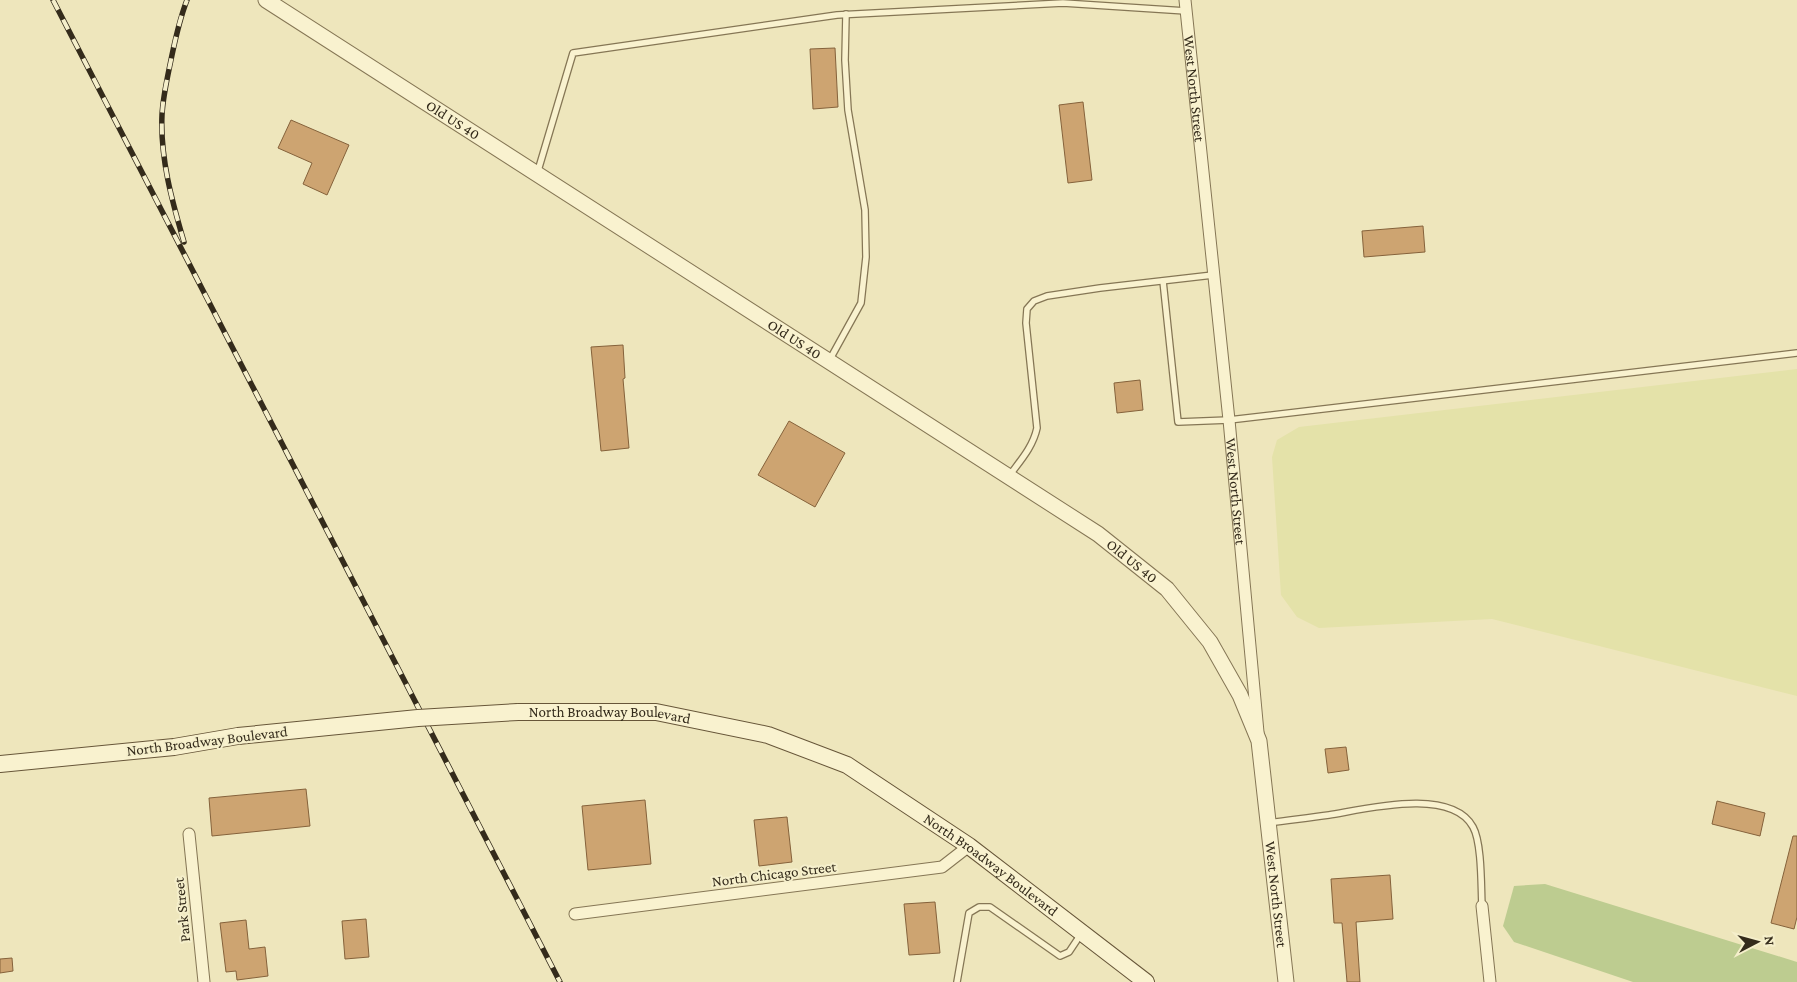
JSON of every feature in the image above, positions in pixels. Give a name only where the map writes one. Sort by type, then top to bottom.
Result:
[{"type":"main road","name":"North Broadway Boulevard","points":[[0,764],[174,747],[238,736],[418,718],[518,712],[656,712],[768,735],[847,765],[969,846],[1146,982]]},
{"type":"street","name":"Old US 40","points":[[266,0],[1098,534],[1167,589],[1210,642],[1240,695],[1259,741]]},
{"type":"street","name":"West North Street","points":[[1186,5],[1229,420],[1259,741],[1286,982]]},
{"type":"street","name":"Park Street","points":[[189,834],[204,982]]},
{"type":"street","name":"North Chicago Street","points":[[575,914],[942,867],[969,846]]},
{"type":"street","points":[[1482,906],[1490,982]]},
{"type":"lane","points":[[537,174],[573,53],[846,14],[1063,2],[1186,5]]},
{"type":"lane","points":[[829,361],[861,303],[866,257],[866,210],[848,110],[845,60],[846,14]]},
{"type":"lane","points":[[1008,476],[1030,448],[1037,428],[1026,323],[1027,309],[1034,301],[1047,296],[1213,275]]},
{"type":"lane","points":[[1163,280],[1178,422],[1229,420],[1797,353]]},
{"type":"lane","points":[[1268,822],[1426,803],[1462,813],[1474,828],[1479,849],[1482,906]]},
{"type":"lane","points":[[957,982],[969,913],[979,907],[990,907],[1060,956],[1069,952],[1082,933]]},
{"type":"shaded area","points":[[1797,369],[1797,696],[1492,619],[1319,628],[1297,617],[1281,595],[1272,457],[1277,440],[1299,427]]},
{"type":"green space","points":[[1545,884],[1797,962],[1797,982],[1633,982],[1514,942],[1503,926],[1514,886]]},
{"type":"building","points":[[835,48],[838,107],[813,109],[810,49]]},
{"type":"building","points":[[1083,102],[1092,180],[1068,183],[1059,105]]},
{"type":"building","points":[[291,120],[349,145],[327,195],[303,184],[312,163],[278,148]]},
{"type":"building","points":[[1423,226],[1425,252],[1364,257],[1362,231]]},
{"type":"building","points":[[623,345],[625,378],[623,379],[629,448],[601,451],[591,347]]},
{"type":"building","points":[[1140,380],[1143,410],[1117,413],[1114,383]]},
{"type":"building","points":[[789,421],[845,453],[815,507],[758,475]]},
{"type":"building","points":[[1346,747],[1349,770],[1328,773],[1325,749]]},
{"type":"building","points":[[306,789],[310,826],[212,836],[209,798]]},
{"type":"building","points":[[645,800],[651,864],[588,870],[582,806]]},
{"type":"building","points":[[1717,801],[1765,813],[1760,836],[1712,824]]},
{"type":"building","points":[[787,817],[792,862],[759,866],[754,820]]},
{"type":"building","points":[[1793,836],[1797,836],[1797,917],[1794,929],[1771,923]]},
{"type":"building","points":[[1390,875],[1393,919],[1356,922],[1360,982],[1347,982],[1342,923],[1334,923],[1331,879]]},
{"type":"building","points":[[935,902],[940,953],[909,955],[904,904]]},
{"type":"building","points":[[366,919],[369,957],[345,959],[342,921]]},
{"type":"building","points":[[246,920],[249,949],[265,947],[268,976],[237,980],[236,971],[226,972],[220,923]]},
{"type":"building","points":[[12,958],[13,971],[0,973],[0,959]]},
{"type":"railway","points":[[53,0],[560,982]]},
{"type":"railway","points":[[184,242],[171,195],[165,163],[162,115],[180,20],[187,0]]}]
